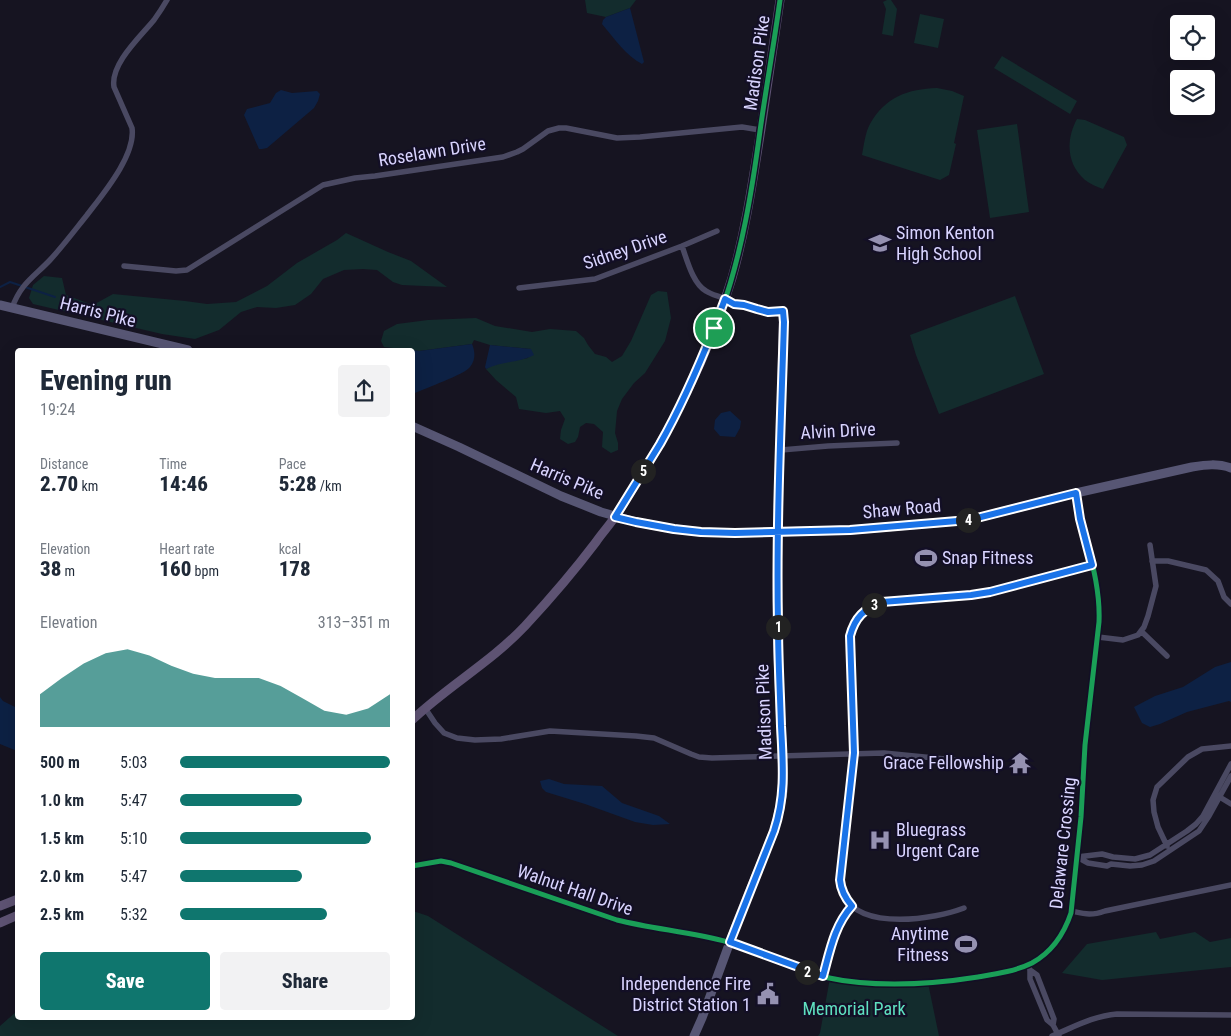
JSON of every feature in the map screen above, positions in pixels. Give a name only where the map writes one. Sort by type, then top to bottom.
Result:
[{"type":"main road","name":"Madison Pike","points":[[425,708],[496,654],[524,627],[563,584],[615,517],[670,425],[701,362],[725,299],[738,252],[746,219],[780,0]]},
{"type":"main road","name":"Harris Pike","points":[[0,305],[180,348]]},
{"type":"main road","name":"Harris Pike","points":[[415,427],[459,446],[561,496],[615,517],[674,529],[701,532],[778,531]]},
{"type":"main road","name":"Shaw Road","points":[[778,531],[850,530],[969,520],[1076,493],[1192,467],[1216,465],[1231,468]]},
{"type":"main road","name":"Madison Pike","points":[[694,1036],[778,818],[783,791],[778,656],[778,531]]},
{"type":"main road","points":[[415,713],[425,708]]},
{"type":"main road","points":[[415,717],[425,708]]},
{"type":"main road","points":[[0,906],[15,899]]},
{"type":"main road","points":[[0,923],[15,916]]},
{"type":"street","points":[[12,308],[25,284],[64,244],[113,181],[125,160],[133,133],[114,87],[115,74],[124,57],[167,0]]},
{"type":"street","name":"Roselawn Drive","points":[[124,266],[171,271],[187,270],[323,185],[355,178],[503,157],[517,152],[552,129],[566,128],[616,138],[742,127],[760,130]]},
{"type":"street","name":"Sidney Drive","points":[[519,288],[596,279],[717,231]]},
{"type":"street","name":"Sidney Drive","points":[[682,246],[695,280],[705,291],[734,304],[768,312],[783,311]]},
{"type":"street","name":"Madison Pike","points":[[778,531],[783,311]]},
{"type":"street","name":"Alvin Drive","points":[[780,450],[897,443]]},
{"type":"street","name":"Delaware Crossing","points":[[730,942],[823,976],[850,981],[899,985],[999,974],[1029,967],[1054,945],[1065,928],[1071,910],[1085,745],[1100,610],[1076,493]]},
{"type":"street","points":[[1098,637],[1123,640],[1138,634],[1144,627],[1156,586],[1150,544]]},
{"type":"street","points":[[1152,561],[1168,561],[1206,570],[1218,581],[1224,597],[1231,604]]},
{"type":"street","points":[[964,908],[930,917],[901,919],[872,916],[862,912],[852,906],[844,896],[840,880],[854,753],[850,636],[855,623],[864,611],[882,602],[990,592],[1092,565]]},
{"type":"street","points":[[1141,632],[1167,656]]},
{"type":"street","points":[[425,708],[444,732],[457,738],[475,740],[501,739],[550,731],[654,738],[699,757],[712,758],[854,753],[892,754],[995,764]]},
{"type":"street","points":[[1168,848],[1158,828],[1154,812],[1153,800],[1157,787],[1188,757],[1202,749],[1231,746]]},
{"type":"street","points":[[1217,796],[1231,764]]},
{"type":"street","points":[[1077,857],[1088,862],[1107,866],[1111,864],[1142,865],[1154,861],[1196,824],[1231,776]]},
{"type":"street","points":[[1217,796],[1231,804]]},
{"type":"street","points":[[1077,857],[1102,854],[1135,859],[1168,848]]},
{"type":"street","name":"Walnut Hall Drive","points":[[415,865],[441,861],[451,863],[617,920],[730,942]]},
{"type":"street","points":[[1071,910],[1096,914],[1231,885]]},
{"type":"street","points":[[823,976],[836,932],[852,906]]},
{"type":"street","points":[[1029,967],[1030,979],[1047,1020],[1053,1025],[1056,1035],[1088,1020],[1106,1015],[1231,1015]]},
{"type":"green space","points":[[585,0],[636,0],[630,8],[606,17],[587,13]]},
{"type":"green space","points":[[891,0],[897,9],[893,36],[882,34],[886,9],[883,2]]},
{"type":"green space","points":[[920,14],[944,19],[938,48],[914,43]]},
{"type":"green space","points":[[1002,56],[1077,101],[1070,114],[994,68]]},
{"type":"green space","points":[[937,88],[964,96],[949,175],[940,180],[862,155],[868,128],[883,107],[898,96],[916,90]]},
{"type":"green space","points":[[1077,119],[1085,120],[1124,137],[1127,145],[1103,189],[1085,180],[1074,167],[1071,159],[1071,135]]},
{"type":"green space","points":[[1017,124],[1029,212],[990,218],[977,130]]},
{"type":"green space","points":[[346,233],[411,261],[447,287],[402,285],[393,282],[377,270],[344,270],[323,279],[311,294],[295,305],[276,308],[257,307],[241,312],[219,330],[195,339],[162,334],[33,304],[29,298],[33,285],[44,276],[62,278],[66,295],[93,305],[113,294],[207,304],[236,302],[267,286],[297,263]]},
{"type":"green space","points":[[658,291],[667,292],[671,318],[665,341],[645,373],[634,383],[622,399],[617,411],[615,433],[618,450],[611,453],[602,447],[603,432],[594,424],[586,423],[580,427],[575,442],[568,444],[560,439],[565,419],[560,411],[546,413],[519,409],[516,397],[486,369],[495,364],[528,358],[531,349],[490,345],[474,340],[472,344],[419,351],[415,351],[415,348],[384,347],[381,341],[384,331],[397,324],[428,320],[476,318],[495,326],[532,332],[550,329],[576,331],[584,338],[595,354],[606,357],[612,362],[622,356],[631,341],[651,295]]},
{"type":"green space","points":[[1015,296],[1044,374],[939,414],[910,335]]},
{"type":"green space","points":[[415,912],[428,916],[618,1036],[0,1036],[0,1026],[15,1013],[15,1020],[415,1020]]},
{"type":"green space","points":[[1156,932],[1160,939],[1195,932],[1210,942],[1231,938],[1231,967],[1102,980],[1062,973],[1087,944]]},
{"type":"green space","name":"Memorial Park","points":[[830,978],[850,981],[928,983],[939,1036],[818,1036]]},
{"type":"water","points":[[630,8],[644,62],[642,64],[625,52],[602,24],[606,17]]},
{"type":"water","points":[[281,90],[292,93],[317,91],[320,94],[314,108],[267,148],[259,149],[244,115],[247,109],[270,103],[276,93]]},
{"type":"water","points":[[472,344],[474,358],[470,367],[466,370],[415,393],[415,350]]},
{"type":"water","points":[[490,345],[531,349],[534,355],[486,369]]},
{"type":"water","points":[[730,411],[741,421],[740,428],[735,437],[720,436],[714,429],[715,420],[721,413]]},
{"type":"water","points":[[1231,662],[1231,702],[1187,712],[1150,727],[1142,723],[1134,707],[1155,696],[1183,687],[1215,667]]},
{"type":"water","points":[[0,697],[3,701],[15,707],[15,750],[0,744]]},
{"type":"water","points":[[549,779],[564,784],[602,786],[622,803],[659,816],[670,824],[653,825],[635,822],[546,792],[542,788],[540,781]]},
{"type":"waterway","points":[[0,287],[10,282],[55,297]]},
{"type":"cycle path","points":[[660,443],[686,394],[709,343],[735,266],[750,199],[780,0]]},
{"type":"cycle path","points":[[415,865],[441,861],[451,863],[617,920],[728,942],[824,977],[881,984],[939,982],[999,973],[1032,963],[1046,954],[1056,942],[1065,928],[1071,913],[1081,817],[1085,745],[1099,622],[1099,606],[1076,493]]},
{"type":"place","name":"Simon Kenton High School","points":[[880,243]]},
{"type":"place","name":"Snap Fitness","points":[[926,558]]},
{"type":"place","name":"Grace Fellowship","points":[[1020,763]]},
{"type":"place","name":"Bluegrass Urgent Care","points":[[880,840]]},
{"type":"place","name":"Anytime Fitness","points":[[966,944]]},
{"type":"place","name":"Independence Fire District Station 1","points":[[768,994]]},
{"type":"route","points":[[714,328],[701,362],[670,425],[615,517],[674,529],[701,532],[735,533],[778,531],[850,530],[969,520],[1076,493],[1080,519],[1092,565],[990,592],[882,602],[864,611],[855,623],[850,636],[854,753],[840,880],[844,896],[852,906],[839,924],[823,976],[730,942],[774,831],[783,791],[777,590],[779,542],[778,531],[784,322],[783,311],[768,312],[734,304],[725,299],[714,328]]}]
